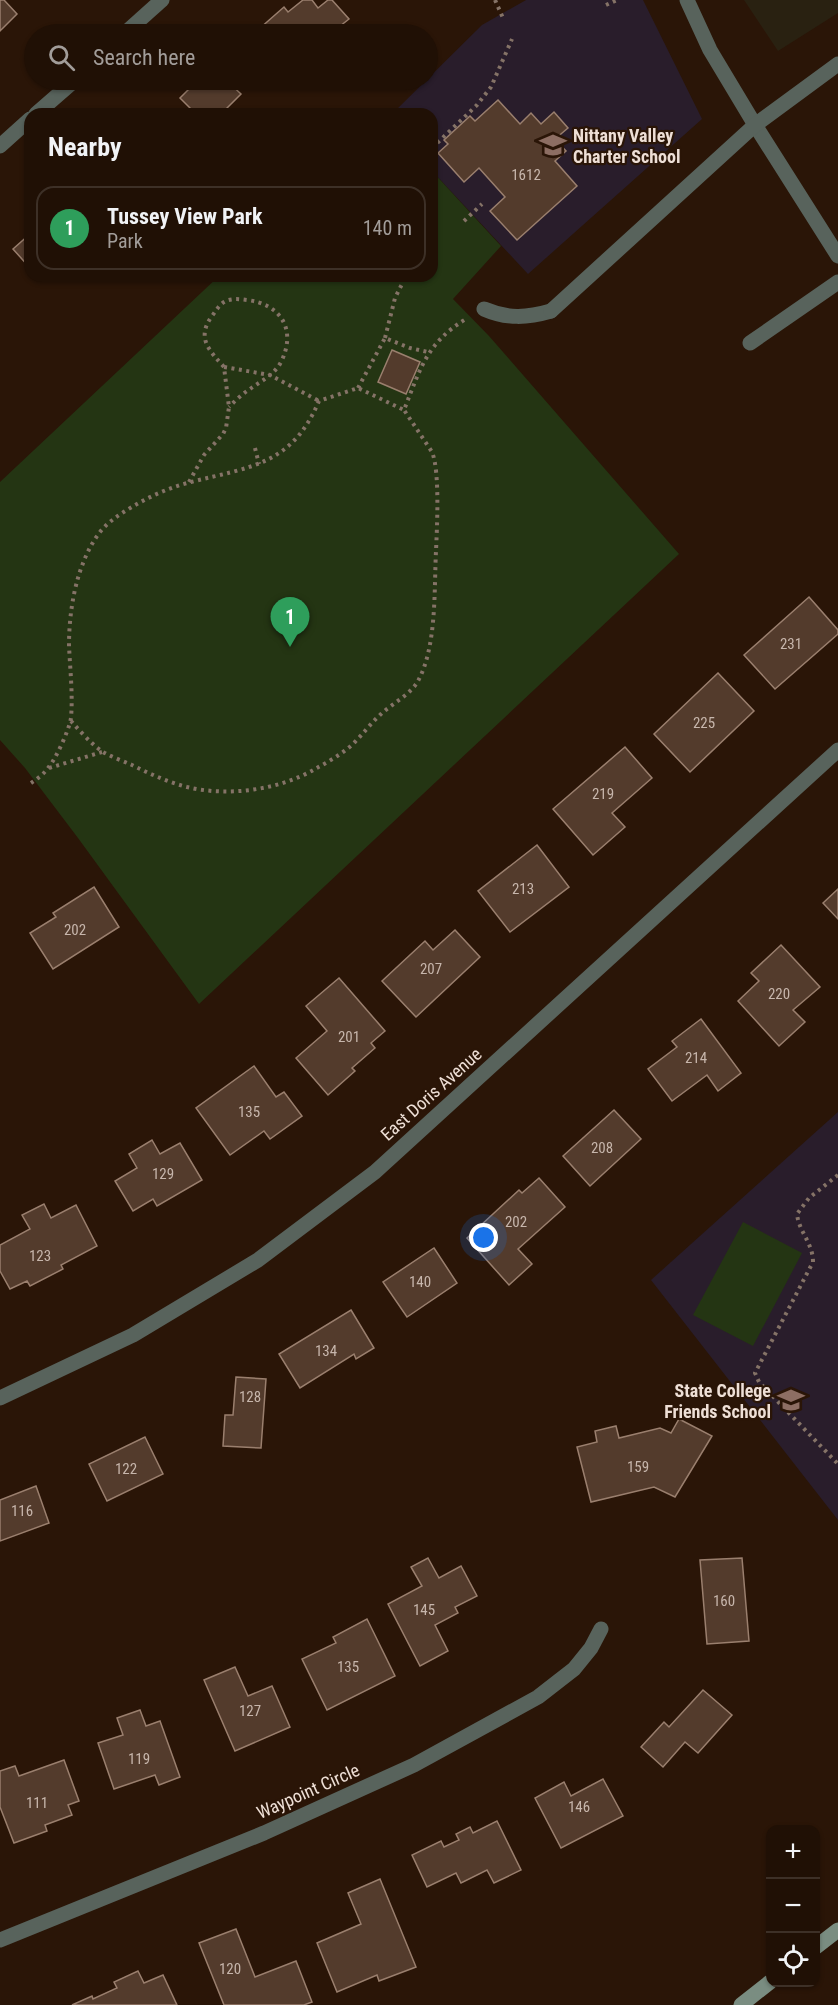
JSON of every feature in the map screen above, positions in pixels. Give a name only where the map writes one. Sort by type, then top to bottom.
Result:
[{"type":"main road","points":[[820,1944],[838,1930]]},
{"type":"main road","points":[[741,2005],[766,1986]]},
{"type":"street","points":[[135,24],[162,0]]},
{"type":"street","points":[[687,0],[710,50],[838,256]]},
{"type":"street","points":[[484,309],[498,315],[532,317],[551,311],[755,125],[838,64]]},
{"type":"street","points":[[43,108],[64,90]]},
{"type":"street","points":[[0,146],[24,124]]},
{"type":"street","points":[[750,343],[838,282]]},
{"type":"street","name":"East Doris Avenue","points":[[0,1398],[134,1335],[258,1260],[366,1179],[838,750]]},
{"type":"street","name":"Waypoint Circle","points":[[0,1940],[264,1833],[414,1765],[538,1697],[574,1669],[591,1648],[601,1629]]},
{"type":"path","points":[[495,0],[503,18]]},
{"type":"path","points":[[606,4],[617,0]]},
{"type":"path","points":[[438,142],[477,105],[491,87],[512,39]]},
{"type":"path","points":[[464,221],[482,204]]},
{"type":"path","points":[[224,368],[272,376],[320,401],[358,388],[385,338],[395,298],[402,284]]},
{"type":"path","points":[[188,482],[204,455],[223,434],[228,420],[224,368],[206,343],[204,332],[208,323],[225,302],[238,298],[259,301],[273,309],[288,328],[286,348],[272,376],[249,389],[228,407]]},
{"type":"path","points":[[404,410],[428,352],[444,334],[468,318]]},
{"type":"path","points":[[385,338],[428,352]]},
{"type":"path","points":[[70,721],[103,752],[154,776],[187,787],[215,792],[243,790],[272,785],[314,770],[334,758],[417,683],[424,666],[430,637],[437,535],[435,459],[404,410],[358,388]]},
{"type":"path","points":[[31,783],[48,768],[70,721],[71,618],[81,570],[88,550],[100,532],[119,515],[157,494],[188,482],[230,474],[259,464],[287,448],[315,413],[320,401]]},
{"type":"path","points":[[255,448],[259,464]]},
{"type":"path","points":[[48,768],[103,752]]},
{"type":"path","points":[[838,1175],[809,1198],[797,1214],[798,1224],[810,1243],[813,1262],[755,1373],[759,1383],[838,1464]]},
{"type":"shaded area","name":"Nittany Valley Charter School","points":[[526,0],[643,0],[702,119],[528,274],[438,177],[438,108],[398,108],[416,90],[438,90],[438,69],[482,25]]},
{"type":"shaded area","points":[[744,0],[838,0],[838,13],[778,51]]},
{"type":"shaded area","name":"State College Friends School","points":[[838,1112],[838,1520],[651,1280]]},
{"type":"green space","points":[[438,178],[501,246],[453,299],[489,336],[679,554],[199,1004],[78,838],[25,768],[0,740],[0,482],[213,282],[438,282]]},
{"type":"green space","points":[[743,1222],[802,1253],[753,1346],[693,1315]]},
{"type":"building","points":[[0,0],[4,0],[17,14],[0,31]]},
{"type":"building","points":[[303,0],[312,0],[318,8],[328,0],[332,0],[349,19],[343,24],[265,24],[284,7],[288,12]]},
{"type":"building","points":[[188,90],[237,90],[241,94],[227,108],[190,108],[180,98]]},
{"type":"building","name":"Nittany Valley Charter School","points":[[498,100],[520,124],[531,113],[541,124],[554,112],[568,128],[555,139],[566,151],[555,161],[577,186],[517,240],[490,211],[505,197],[479,168],[464,182],[438,153],[448,144],[444,140],[470,116],[475,121]]},
{"type":"building","points":[[24,239],[24,261],[13,249]]},
{"type":"building","points":[[392,350],[420,362],[406,394],[378,382]]},
{"type":"building","points":[[809,597],[838,630],[838,634],[775,689],[744,655]]},
{"type":"building","points":[[718,673],[754,711],[690,772],[654,734]]},
{"type":"building","points":[[625,747],[652,778],[612,813],[625,827],[593,855],[553,809]]},
{"type":"building","points":[[537,845],[569,887],[510,932],[478,891]]},
{"type":"building","points":[[94,887],[119,927],[53,969],[30,933],[56,917],[53,913]]},
{"type":"building","points":[[838,889],[838,919],[823,903]]},
{"type":"building","points":[[455,930],[480,957],[416,1017],[382,981],[425,941],[433,950]]},
{"type":"building","points":[[781,945],[820,987],[793,1010],[805,1022],[779,1046],[738,1001],[759,981],[751,973]]},
{"type":"building","points":[[339,978],[385,1031],[371,1043],[375,1048],[352,1068],[355,1071],[328,1095],[296,1058],[327,1031],[306,1006]]},
{"type":"building","points":[[701,1019],[741,1073],[718,1091],[707,1075],[672,1101],[648,1069],[677,1047],[672,1041]]},
{"type":"building","points":[[254,1066],[276,1097],[284,1092],[302,1116],[270,1139],[264,1131],[230,1155],[196,1108]]},
{"type":"building","points":[[614,1110],[641,1139],[590,1186],[563,1156]]},
{"type":"building","points":[[152,1140],[160,1154],[180,1143],[202,1180],[157,1206],[153,1199],[133,1211],[115,1181],[137,1168],[129,1154]]},
{"type":"building","points":[[539,1178],[565,1207],[518,1249],[532,1264],[509,1285],[467,1238],[519,1190],[522,1193]]},
{"type":"building","points":[[44,1204],[51,1218],[76,1205],[97,1246],[61,1265],[63,1269],[30,1286],[27,1281],[10,1289],[0,1271],[0,1245],[30,1229],[22,1215]]},
{"type":"building","points":[[434,1248],[457,1283],[407,1317],[383,1282]]},
{"type":"building","points":[[351,1310],[374,1348],[356,1359],[354,1354],[300,1388],[279,1354]]},
{"type":"building","points":[[236,1377],[266,1379],[261,1448],[223,1446],[225,1415],[233,1415]]},
{"type":"building","points":[[679,1419],[712,1436],[675,1497],[654,1487],[591,1502],[577,1447],[597,1442],[595,1431],[616,1426],[619,1438],[660,1428],[671,1433]]},
{"type":"building","points":[[145,1437],[163,1474],[107,1501],[89,1464]]},
{"type":"building","points":[[36,1486],[49,1523],[0,1541],[0,1500]]},
{"type":"building","points":[[428,1558],[439,1578],[461,1566],[477,1596],[455,1607],[458,1613],[435,1625],[448,1651],[420,1666],[388,1604],[422,1586],[411,1567]]},
{"type":"building","points":[[742,1558],[749,1641],[707,1644],[700,1560]]},
{"type":"building","points":[[367,1619],[395,1676],[327,1710],[302,1659],[336,1643],[333,1637]]},
{"type":"building","points":[[235,1667],[248,1696],[272,1686],[290,1727],[235,1751],[204,1680]]},
{"type":"building","points":[[703,1690],[732,1715],[698,1753],[685,1742],[663,1767],[641,1747],[664,1722],[669,1727]]},
{"type":"building","points":[[140,1710],[146,1726],[160,1721],[180,1777],[159,1785],[155,1775],[114,1789],[98,1743],[123,1735],[117,1718]]},
{"type":"building","points":[[64,1760],[79,1801],[68,1805],[72,1815],[45,1825],[47,1831],[14,1843],[0,1807],[0,1771],[15,1766],[19,1776]]},
{"type":"building","points":[[603,1779],[623,1816],[561,1848],[535,1798],[564,1782],[571,1796]]},
{"type":"building","points":[[497,1821],[521,1870],[494,1883],[487,1870],[461,1883],[456,1873],[427,1887],[412,1855],[441,1841],[444,1847],[459,1840],[456,1834],[470,1827],[473,1833]]},
{"type":"building","points":[[380,1879],[416,1967],[379,1981],[377,1975],[337,1992],[317,1943],[361,1924],[348,1893]]},
{"type":"building","points":[[236,1929],[255,1977],[296,1961],[312,2002],[304,2005],[224,2005],[199,1943]]},
{"type":"building","points":[[138,1971],[144,1983],[163,1975],[177,2005],[72,2005],[92,1996],[93,1999],[117,1988],[114,1982]]},
{"type":"place","name":"Nittany Valley Charter School","points":[[553,145]]},
{"type":"place","name":"Tussey View Park","points":[[290,647]]},
{"type":"place","name":"State College Friends School","points":[[791,1400]]}]
